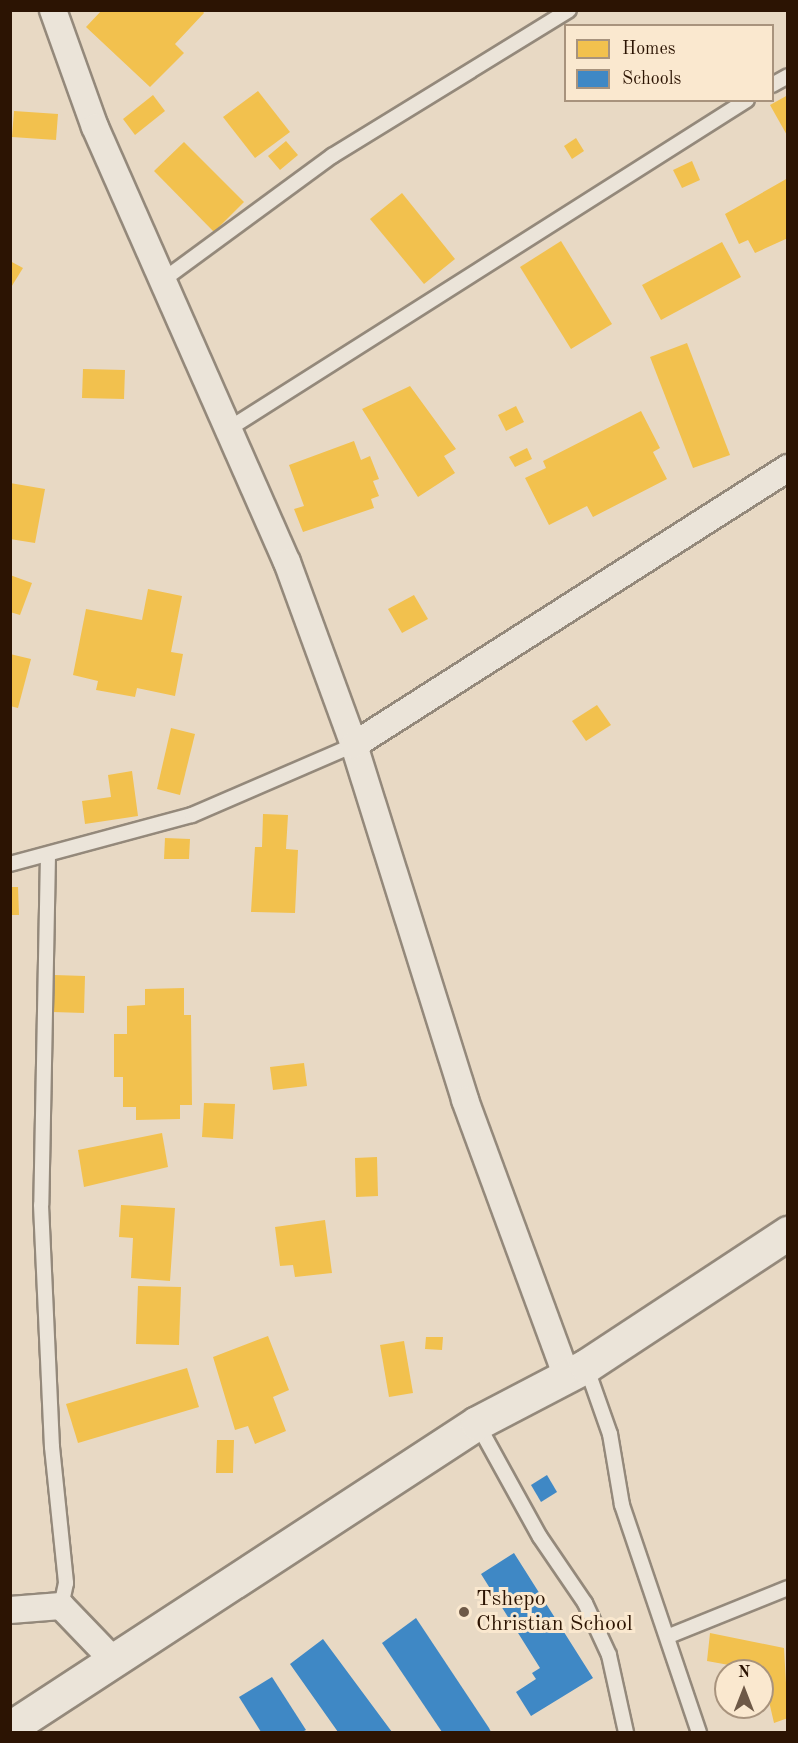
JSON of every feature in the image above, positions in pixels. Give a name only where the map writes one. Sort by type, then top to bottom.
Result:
[{"type":"main road","points":[[10,1728],[477,1423],[577,1372],[788,1233]]},
{"type":"street","points":[[53,10],[95,127],[230,428],[287,562],[354,745],[465,1100],[577,1372]]},
{"type":"street","points":[[354,745],[788,468]]},
{"type":"street","points":[[10,1610],[61,1606],[114,1661]]},
{"type":"lane","points":[[163,280],[332,156],[570,10]]},
{"type":"lane","points":[[774,84],[788,75]]},
{"type":"lane","points":[[230,428],[744,102]]},
{"type":"lane","points":[[10,864],[192,815],[354,745]]},
{"type":"lane","points":[[48,855],[41,1205],[52,1447],[66,1583],[61,1606]]},
{"type":"lane","points":[[577,1372],[610,1434],[622,1505],[669,1636],[699,1732]]},
{"type":"lane","points":[[477,1423],[540,1538],[585,1603],[609,1654],[626,1732]]},
{"type":"lane","points":[[669,1636],[788,1588]]},
{"type":"building: Homes","points":[[102,10],[202,10],[204,13],[175,44],[184,53],[150,87],[86,27]]},
{"type":"building: Homes","points":[[258,91],[290,132],[255,158],[223,117]]},
{"type":"building: Homes","points":[[153,95],[165,111],[135,135],[123,119]]},
{"type":"building: Homes","points":[[788,95],[788,137],[770,105]]},
{"type":"building: Homes","points":[[14,111],[58,114],[56,140],[12,137]]},
{"type":"building: Homes","points":[[576,138],[584,151],[572,159],[564,146]]},
{"type":"building: Homes","points":[[286,141],[298,155],[280,170],[268,156]]},
{"type":"building: Homes","points":[[184,142],[244,202],[214,232],[154,171]]},
{"type":"building: Homes","points":[[692,161],[700,180],[682,188],[673,170]]},
{"type":"building: Homes","points":[[788,178],[788,238],[755,253],[748,240],[739,244],[725,214]]},
{"type":"building: Homes","points":[[402,193],[455,259],[424,284],[370,219]]},
{"type":"building: Homes","points":[[561,241],[612,324],[571,349],[520,267]]},
{"type":"building: Homes","points":[[722,242],[741,277],[661,320],[642,285]]},
{"type":"building: Homes","points":[[10,261],[23,268],[10,289]]},
{"type":"building: Homes","points":[[687,343],[730,455],[693,468],[650,357]]},
{"type":"building: Homes","points":[[83,369],[125,370],[124,399],[82,398]]},
{"type":"building: Homes","points":[[410,386],[456,449],[444,456],[455,473],[418,497],[362,409]]},
{"type":"building: Homes","points":[[516,406],[524,422],[506,431],[498,415]]},
{"type":"building: Homes","points":[[641,411],[660,448],[653,452],[667,479],[593,517],[587,506],[549,525],[525,478],[546,468],[543,461]]},
{"type":"building: Homes","points":[[354,441],[361,460],[370,456],[379,479],[373,481],[379,496],[371,499],[374,508],[303,532],[294,509],[304,506],[289,465]]},
{"type":"building: Homes","points":[[527,448],[532,459],[515,467],[509,457]]},
{"type":"building: Homes","points":[[10,483],[45,489],[35,543],[10,539]]},
{"type":"building: Homes","points":[[10,575],[32,583],[20,615],[10,612]]},
{"type":"building: Homes","points":[[148,589],[182,596],[171,652],[183,654],[175,696],[137,688],[135,697],[96,690],[98,681],[73,675],[86,609],[142,620]]},
{"type":"building: Homes","points":[[414,595],[428,619],[402,633],[388,609]]},
{"type":"building: Homes","points":[[10,654],[31,659],[18,708],[10,706]]},
{"type":"building: Homes","points":[[597,705],[611,725],[586,741],[572,721]]},
{"type":"building: Homes","points":[[171,728],[195,734],[180,795],[157,789]]},
{"type":"building: Homes","points":[[132,771],[138,816],[85,824],[82,801],[111,797],[108,775]]},
{"type":"building: Homes","points":[[263,814],[288,815],[286,849],[298,850],[295,913],[251,912],[255,847],[262,847]]},
{"type":"building: Homes","points":[[165,838],[190,839],[189,859],[164,859]]},
{"type":"building: Homes","points":[[10,887],[18,887],[19,915],[10,915]]},
{"type":"building: Homes","points":[[54,975],[85,976],[84,1013],[53,1012]]},
{"type":"building: Homes","points":[[184,988],[184,1015],[191,1015],[192,1105],[180,1105],[180,1119],[136,1120],[136,1107],[123,1107],[123,1077],[114,1077],[114,1034],[127,1034],[127,1006],[145,1005],[145,989]]},
{"type":"building: Homes","points":[[304,1063],[307,1086],[273,1090],[270,1067]]},
{"type":"building: Homes","points":[[204,1103],[235,1104],[233,1139],[202,1137]]},
{"type":"building: Homes","points":[[162,1133],[168,1167],[84,1187],[78,1150]]},
{"type":"building: Homes","points":[[377,1157],[378,1196],[356,1197],[355,1158]]},
{"type":"building: Homes","points":[[121,1205],[175,1208],[170,1281],[131,1278],[133,1238],[119,1237]]},
{"type":"building: Homes","points":[[325,1220],[332,1273],[295,1277],[293,1265],[280,1266],[275,1227]]},
{"type":"building: Homes","points":[[138,1286],[181,1287],[179,1345],[136,1344]]},
{"type":"building: Homes","points":[[268,1336],[289,1390],[273,1397],[286,1431],[255,1444],[248,1426],[235,1430],[213,1357]]},
{"type":"building: Homes","points":[[426,1337],[443,1337],[442,1350],[425,1349]]},
{"type":"building: Homes","points":[[404,1341],[413,1393],[389,1397],[380,1345]]},
{"type":"building: Homes","points":[[187,1368],[199,1407],[78,1443],[66,1404]]},
{"type":"building: Homes","points":[[217,1440],[234,1440],[233,1473],[216,1473]]},
{"type":"building: Homes","points":[[710,1633],[784,1648],[788,1718],[774,1723],[774,1659],[707,1661]]},
{"type":"building: Schools","points":[[547,1475],[557,1492],[541,1502],[531,1485]]},
{"type":"building: Schools","points":[[514,1553],[593,1678],[531,1716],[516,1692],[536,1679],[532,1673],[540,1668],[481,1574]]},
{"type":"building: Schools","points":[[416,1618],[491,1732],[442,1732],[382,1643]]},
{"type":"building: Schools","points":[[323,1639],[392,1732],[338,1732],[290,1664]]},
{"type":"building: Schools","points":[[272,1677],[306,1730],[302,1732],[261,1732],[239,1697]]},
{"type":"place","name":"Tshepo Christian School","points":[[464,1612]]}]
